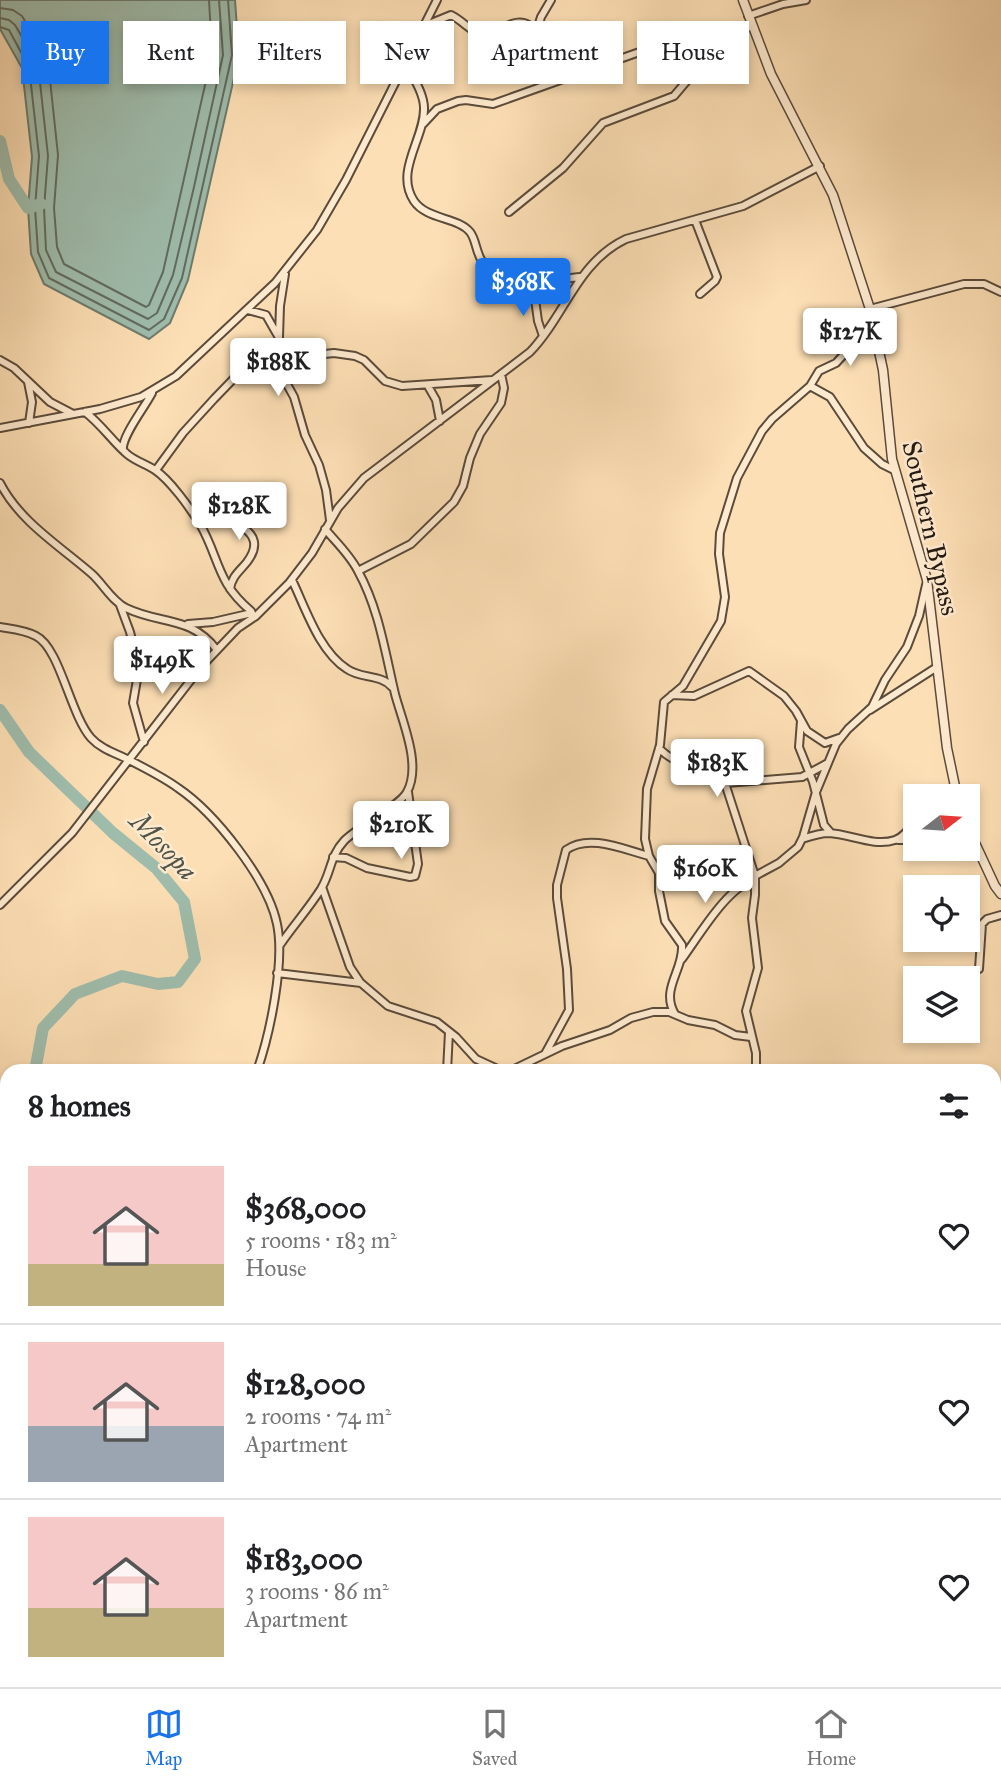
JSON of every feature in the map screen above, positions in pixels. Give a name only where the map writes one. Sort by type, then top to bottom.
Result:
[{"type":"street","points":[[426,21],[437,0]]},
{"type":"street","points":[[540,21],[551,0]]},
{"type":"street","name":"Southern Bypass","points":[[743,0],[781,96],[820,166],[838,208],[870,309],[886,385],[894,470],[927,580],[955,784]]},
{"type":"street","points":[[748,16],[783,4],[806,0]]},
{"type":"street","points":[[436,21],[451,15],[468,25]]},
{"type":"street","points":[[0,428],[85,412],[141,397],[186,368],[285,272],[317,230],[395,84]]},
{"type":"street","points":[[416,84],[425,105],[422,126],[412,148],[409,169],[409,190],[418,206],[440,219],[468,229],[477,254],[498,288],[505,293],[513,296],[534,292],[561,280],[581,277]]},
{"type":"street","points":[[422,126],[437,109],[458,101],[493,104],[551,84]]},
{"type":"street","points":[[509,212],[563,168],[603,123],[674,96],[684,84]]},
{"type":"street","points":[[0,905],[72,833],[201,667],[253,613],[292,580],[312,553],[338,508],[364,478],[530,352],[593,262],[613,245],[743,206],[820,166]]},
{"type":"street","points":[[695,220],[717,277],[700,294]]},
{"type":"street","points":[[285,272],[278,338],[278,368],[294,397],[305,435],[319,465],[330,520]]},
{"type":"street","points":[[870,309],[964,284],[984,284],[1001,292]]},
{"type":"street","points":[[534,292],[543,336]]},
{"type":"street","points":[[248,310],[266,315],[278,338]]},
{"type":"street","points":[[675,1014],[669,993],[680,962],[682,945],[665,921],[661,907],[659,873],[649,856],[645,833],[647,789],[659,748],[664,702],[683,686],[721,621],[725,597],[719,543],[723,522],[737,478],[762,431],[810,386],[819,370],[835,363],[852,346],[876,334]]},
{"type":"street","points":[[156,470],[183,433],[244,369],[257,361],[334,353],[364,360],[386,381],[402,386],[494,380]]},
{"type":"street","points":[[0,360],[28,380],[50,402],[73,414]]},
{"type":"street","points":[[358,570],[411,544],[454,502],[463,486],[480,433],[501,403],[501,374]]},
{"type":"street","points":[[28,380],[32,402],[29,423]]},
{"type":"street","points":[[428,386],[436,400],[440,421]]},
{"type":"street","points":[[810,386],[830,397],[864,448],[882,464],[894,470]]},
{"type":"street","points":[[122,450],[123,440],[143,411],[152,391]]},
{"type":"street","points":[[85,412],[122,450],[156,470],[192,512],[229,590],[253,613]]},
{"type":"street","points":[[0,483],[14,506],[93,575],[120,603],[139,612],[183,624],[206,637],[217,650]]},
{"type":"street","points":[[192,512],[233,522],[245,528],[251,536],[254,543],[253,552],[234,576],[229,590]]},
{"type":"street","points":[[325,529],[358,570],[384,637],[394,690],[409,740],[411,765],[408,792],[418,864],[415,876],[410,877],[367,868],[345,858],[332,857]]},
{"type":"street","points":[[292,580],[324,644],[340,664],[355,674],[384,680],[394,690]]},
{"type":"street","points":[[868,711],[913,635],[927,580]]},
{"type":"street","points":[[120,603],[138,661],[139,676],[133,703],[144,742]]},
{"type":"street","points":[[183,624],[213,622],[253,613]]},
{"type":"street","points":[[0,627],[39,637],[50,650],[86,731],[104,749],[129,760],[189,796],[226,832],[238,848],[269,902],[277,924],[279,946],[269,1037],[259,1064]]},
{"type":"street","points":[[672,695],[694,696],[749,671],[792,704],[811,736],[829,743],[839,738],[868,711],[937,667]]},
{"type":"street","points":[[801,721],[799,747],[816,792],[824,825],[831,833]]},
{"type":"street","points":[[680,962],[712,917],[742,883],[755,878],[791,854],[802,839],[816,792],[839,738]]},
{"type":"street","points":[[659,748],[674,761],[705,770],[726,783],[802,778],[828,763]]},
{"type":"street","points":[[726,783],[755,878],[752,918],[758,968],[746,1012],[756,1064]]},
{"type":"street","points":[[279,946],[322,887],[332,857],[345,840],[365,823],[399,802],[408,792]]},
{"type":"street","points":[[802,839],[831,833],[869,841],[903,840]]},
{"type":"street","points":[[896,840],[903,833]]},
{"type":"street","points":[[545,1054],[569,1010],[556,885],[566,850],[577,844],[596,842],[649,856]]},
{"type":"street","points":[[980,855],[1001,894]]},
{"type":"street","points":[[659,873],[667,876],[688,872],[755,878]]},
{"type":"street","points":[[322,887],[350,967],[361,983],[388,1006],[436,1022],[476,1059],[487,1064]]},
{"type":"street","points":[[979,966],[982,924],[987,919],[1001,915]]},
{"type":"street","points":[[277,973],[361,983]]},
{"type":"street","points":[[524,1064],[643,1014],[675,1014],[688,1020],[715,1025],[736,1035],[751,1037]]},
{"type":"street","points":[[447,1064],[449,1032]]},
{"type":"water","points":[[0,0],[235,0],[233,82],[188,280],[170,323],[149,339],[44,284],[31,254],[28,208],[32,157],[24,84],[109,84],[109,21],[21,21],[21,66],[0,29]]},
{"type":"waterway","name":"Mosopa","points":[[0,141],[9,179],[28,208],[41,204]]},
{"type":"waterway","name":"Mosopa","points":[[0,710],[29,752],[113,833],[156,868],[184,902],[195,959],[178,982],[158,984],[122,976],[75,994],[43,1028],[36,1064]]}]
